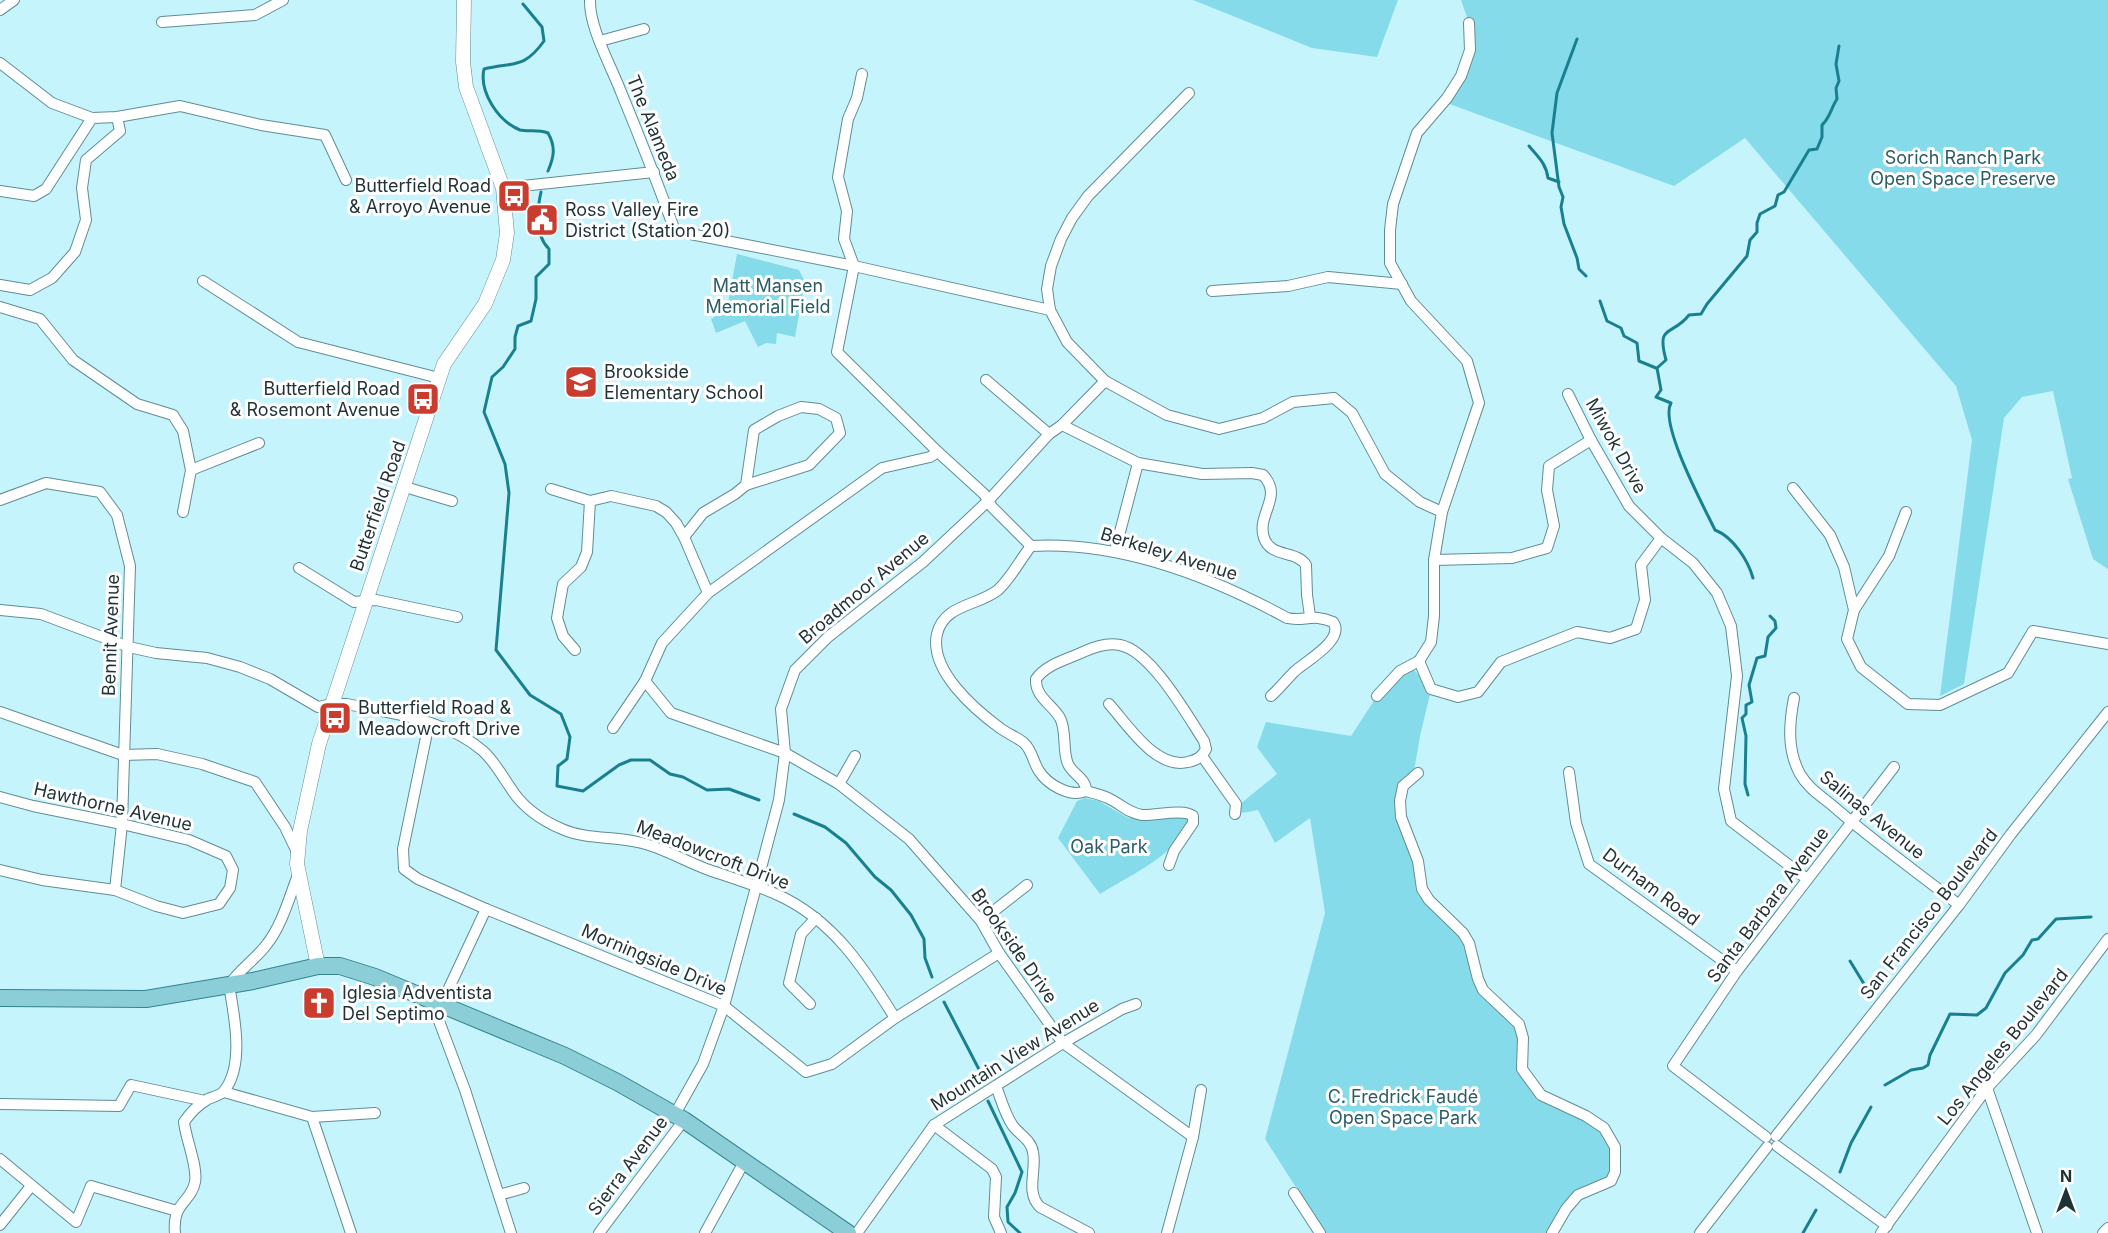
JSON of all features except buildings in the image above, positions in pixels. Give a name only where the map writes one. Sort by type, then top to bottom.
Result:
[{"type":"main road","points":[[0,998],[146,999],[229,985],[318,966],[336,965],[565,1056],[680,1117],[848,1233]]},
{"type":"street","points":[[0,10],[14,0]]},
{"type":"street","points":[[162,22],[255,15],[283,0]]},
{"type":"street","name":"Butterfield Road","points":[[318,966],[298,875],[297,852],[319,744],[444,364],[485,304],[503,260],[507,233],[503,188],[466,87],[463,62],[464,0]]},
{"type":"street","name":"The Alameda","points":[[591,0],[590,10],[600,40],[654,172],[675,231],[854,266],[1050,310]]},
{"type":"street","points":[[1377,696],[1400,671],[1419,661],[1431,642],[1434,616],[1434,560],[1442,512],[1479,403],[1467,361],[1411,301],[1390,263],[1393,204],[1417,133],[1447,99],[1461,76],[1470,50],[1468,23]]},
{"type":"street","points":[[600,40],[644,29]]},
{"type":"street","points":[[0,63],[52,103],[92,118],[117,117],[180,106],[261,125],[325,135],[346,180]]},
{"type":"street","points":[[861,74],[857,99],[848,119],[838,177],[848,211],[844,239],[854,266],[837,352],[984,494],[992,507],[1031,546],[994,592],[949,615],[939,629],[936,651],[938,659],[949,680],[983,715],[1028,747],[1039,772],[1048,781],[1074,794],[1086,791],[1109,798],[1133,813],[1154,815],[1191,813],[1193,823],[1174,851],[1169,866]]},
{"type":"street","points":[[1189,93],[1088,196],[1072,218],[1061,239],[1051,266],[1047,289],[1050,310],[1067,342],[1105,381],[1167,415],[1219,429],[1263,418],[1293,402],[1334,398],[1352,414],[1385,474],[1420,502],[1442,512]]},
{"type":"street","points":[[0,285],[30,290],[52,278],[75,252],[86,220],[82,188],[86,160],[120,131],[117,117]]},
{"type":"street","points":[[0,191],[34,196],[46,189],[92,118]]},
{"type":"street","points":[[503,188],[654,172]]},
{"type":"street","points":[[1212,291],[1288,286],[1328,277],[1402,284]]},
{"type":"street","points":[[203,281],[298,342],[439,378]]},
{"type":"street","points":[[0,307],[40,319],[73,360],[136,404],[173,415],[183,431],[191,470],[183,512]]},
{"type":"street","points":[[986,380],[1049,434]]},
{"type":"street","name":"Broadmoor Avenue","points":[[680,1117],[703,1064],[724,1006],[779,800],[785,753],[781,709],[795,670],[828,638],[923,562],[988,501],[1049,434],[1062,425],[1105,381]]},
{"type":"street","name":"Miwok Drive","points":[[1568,394],[1591,440],[1629,506],[1661,538],[1693,563],[1717,593],[1731,626],[1737,676],[1724,789],[1731,821],[1807,879]]},
{"type":"street","points":[[684,537],[703,513],[746,485],[809,465],[840,433],[836,417],[819,409],[801,407],[778,416],[754,430],[746,485]]},
{"type":"street","points":[[1062,425],[1138,463],[1202,474],[1251,473],[1263,476],[1272,489],[1263,529],[1265,541],[1273,550],[1297,557],[1306,565],[1310,616]]},
{"type":"street","points":[[1434,560],[1512,558],[1547,548],[1554,526],[1547,490],[1549,465],[1591,440]]},
{"type":"street","points":[[191,470],[259,442]]},
{"type":"street","points":[[613,728],[645,681],[662,644],[708,593],[882,468],[930,457],[938,452]]},
{"type":"street","points":[[1115,552],[1138,463]]},
{"type":"street","name":"Bennit Avenue","points":[[0,500],[46,483],[100,492],[117,515],[130,566],[122,824],[115,890]]},
{"type":"street","points":[[405,486],[452,501]]},
{"type":"street","points":[[1793,488],[1830,535],[1844,567],[1854,610]]},
{"type":"street","points":[[550,489],[590,501],[611,496],[656,506],[666,512],[684,537],[708,593]]},
{"type":"street","points":[[575,650],[563,636],[557,618],[563,584],[581,567],[587,552],[590,501]]},
{"type":"street","points":[[1906,512],[1889,555],[1854,610],[1847,639],[1861,667],[1908,704],[1940,705],[2008,673],[2033,631],[2108,644]]},
{"type":"street","points":[[1419,661],[1431,689],[1458,697],[1478,692],[1501,662],[1577,632],[1610,638],[1636,629],[1645,600],[1641,566],[1661,538]]},
{"type":"street","name":"Berkeley Avenue","points":[[1031,546],[1054,545],[1115,552],[1217,583],[1287,618],[1295,620],[1310,616],[1333,622],[1336,628],[1335,636],[1311,662],[1294,672],[1271,696]]},
{"type":"street","points":[[299,568],[354,602],[376,600],[458,617]]},
{"type":"street","name":"Meadowcroft Drive","points":[[0,610],[40,614],[129,647],[156,653],[207,658],[229,664],[270,679],[318,707],[347,704],[448,728],[484,752],[498,767],[520,802],[537,816],[564,830],[590,837],[619,838],[644,843],[777,895],[816,918],[856,957],[895,1018]]},
{"type":"street","points":[[1086,791],[1086,784],[1068,764],[1061,719],[1041,696],[1036,686],[1036,679],[1049,667],[1099,646],[1119,645],[1140,655],[1151,666],[1204,741],[1206,749],[1202,756],[1183,763],[1172,763],[1160,758],[1109,704]]},
{"type":"street","name":"Brookside Drive","points":[[645,681],[671,713],[785,753],[839,784],[909,839],[981,921],[999,953],[1063,1043],[1194,1137]]},
{"type":"street","name":"Salinas Avenue","points":[[1794,698],[1790,716],[1790,742],[1793,758],[1800,775],[1808,786],[1851,822],[1959,904]]},
{"type":"street","points":[[0,712],[123,755],[157,754],[202,764],[255,782],[285,827],[297,852]]},
{"type":"street","name":"San Francisco Boulevard","points":[[1700,1233],[2108,712]]},
{"type":"street","name":"Morningside Drive","points":[[429,723],[403,849],[404,869],[418,879],[486,909],[724,1006],[806,1072],[832,1064],[895,1018],[999,953]]},
{"type":"street","points":[[839,784],[855,756]]},
{"type":"street","points":[[1202,756],[1236,804],[1235,814]]},
{"type":"street","name":"Santa Barbara Avenue","points":[[1772,1142],[1673,1066],[1737,971],[1894,767]]},
{"type":"street","name":"Durham Road","points":[[1569,772],[1576,823],[1589,864],[1737,971]]},
{"type":"street","points":[[1418,773],[1403,786],[1400,801],[1401,818],[1418,861],[1422,890],[1429,900],[1463,933],[1469,943],[1483,990],[1519,1024],[1523,1038],[1522,1069],[1541,1095],[1586,1116],[1604,1128],[1615,1147],[1615,1172],[1611,1181],[1578,1195],[1566,1209],[1552,1233]]},
{"type":"street","name":"Hawthorne Avenue","points":[[0,797],[189,840],[226,856],[233,870],[230,888],[219,904],[183,913],[156,906],[115,890],[42,880],[0,870]]},
{"type":"street","points":[[175,1233],[174,1219],[177,1211],[195,1182],[194,1164],[188,1147],[184,1122],[190,1113],[205,1101],[224,1092],[235,1069],[236,1027],[229,985],[237,972],[267,944],[280,922],[298,875]]},
{"type":"street","points":[[981,921],[1027,885]]},
{"type":"street","points":[[486,909],[441,1005],[439,1021],[465,1090],[511,1233]]},
{"type":"street","points":[[810,1004],[789,983],[801,934],[816,918]]},
{"type":"street","name":"Los Angeles Boulevard","points":[[1884,1229],[1987,1088],[2036,1035],[2108,939]]},
{"type":"street","name":"Mountain View Avenue","points":[[857,1233],[934,1125],[1063,1043],[1122,1009],[1136,1004]]},
{"type":"street","points":[[0,1104],[119,1106],[132,1085],[205,1101]]},
{"type":"street","points":[[996,1086],[1011,1124],[1032,1146],[1034,1156],[1032,1193],[1036,1203],[1040,1208],[1089,1233]]},
{"type":"street","points":[[1987,1088],[2037,1233]]},
{"type":"street","points":[[1167,1233],[1194,1137],[1201,1090]]},
{"type":"street","points":[[224,1092],[312,1118],[375,1113]]},
{"type":"street","name":"Sierra Avenue","points":[[599,1233],[680,1117]]},
{"type":"street","points":[[312,1118],[351,1233]]},
{"type":"street","points":[[934,1125],[992,1168],[996,1177],[994,1217],[1001,1233]]},
{"type":"street","points":[[1772,1142],[1884,1229]]},
{"type":"street","points":[[0,1160],[76,1222],[91,1186],[177,1211]]},
{"type":"street","points":[[705,1233],[744,1162]]},
{"type":"street","points":[[0,1224],[31,1186]]},
{"type":"street","points":[[499,1195],[524,1188]]},
{"type":"street","points":[[1294,1192],[1320,1233]]},
{"type":"street","points":[[2103,1233],[2108,1228]]},
{"type":"green space","points":[[1193,0],[1398,0],[1377,57],[1312,48]]},
{"type":"green space","name":"Sorich Ranch Park Open Space Preserve","points":[[1461,0],[2108,0],[2108,569],[2093,559],[2068,479],[2072,478],[2053,391],[2022,397],[2004,418],[1964,684],[1940,696],[1972,440],[1956,386],[1745,138],[1674,186],[1444,102],[1461,76],[1469,23]]},
{"type":"green space","name":"Matt Mansen Memorial Field","points":[[737,254],[799,270],[805,282],[795,337],[777,333],[776,344],[766,343],[758,347],[745,321],[716,333],[711,319],[727,309]]},
{"type":"green space","name":"C. Fredrick Faudé Open Space Park","points":[[1411,668],[1430,694],[1413,777],[1400,801],[1421,882],[1463,933],[1478,979],[1519,1024],[1522,1069],[1541,1095],[1586,1116],[1615,1147],[1611,1181],[1578,1195],[1552,1233],[1325,1233],[1265,1139],[1325,913],[1310,818],[1275,843],[1258,810],[1242,813],[1239,805],[1277,774],[1257,747],[1266,722],[1351,736],[1377,696]]},
{"type":"green space","name":"Oak Park","points":[[1085,798],[1099,801],[1128,818],[1191,813],[1187,827],[1167,851],[1100,894],[1058,838],[1077,801]]},
{"type":"waterway","points":[[523,4],[542,27],[544,41],[530,56],[518,63],[484,69],[484,87],[492,105],[512,126],[520,130],[548,133],[553,152],[548,171]]},
{"type":"waterway","points":[[1577,39],[1557,93],[1552,133],[1559,187],[1563,197],[1561,207],[1564,224],[1579,269],[1586,276]]},
{"type":"waterway","points":[[1753,578],[1739,550],[1728,538],[1715,530],[1684,466],[1671,428],[1669,414],[1671,403],[1656,397],[1661,390],[1657,368],[1666,360],[1663,348],[1664,335],[1689,315],[1701,314],[1747,256],[1750,240],[1757,232],[1760,214],[1775,206],[1778,195],[1784,192],[1809,150],[1817,149],[1822,137],[1822,125],[1837,99],[1836,88],[1839,81],[1836,64],[1839,46]]},
{"type":"waterway","points":[[1529,146],[1543,164],[1548,178],[1559,182]]},
{"type":"waterway","points":[[541,192],[538,222],[541,237],[549,249],[549,264],[536,277],[536,299],[531,321],[518,326],[515,349],[503,367],[492,377],[484,412],[505,464],[509,493],[496,650],[530,695],[561,714],[570,737],[567,759],[558,766],[557,786],[583,791],[619,765],[631,760],[650,760],[670,774],[683,777],[707,790],[729,789],[759,800]]},
{"type":"waterway","points":[[1600,301],[1607,321],[1621,328],[1624,336],[1637,343],[1639,361],[1656,368]]},
{"type":"waterway","points":[[1748,795],[1745,784],[1746,736],[1742,718],[1746,714],[1746,705],[1752,702],[1749,685],[1757,658],[1765,656],[1768,637],[1776,628],[1775,621],[1770,616]]},
{"type":"waterway","points":[[794,814],[825,827],[846,843],[875,877],[891,890],[911,915],[924,939],[925,958],[932,977]]},
{"type":"waterway","points":[[1885,1085],[1911,1070],[1928,1065],[1930,1055],[1950,1014],[1977,1015],[1986,1008],[2005,973],[2023,955],[2032,940],[2038,939],[2056,919],[2091,917]]},
{"type":"waterway","points":[[1850,961],[1872,997]]},
{"type":"waterway","points":[[944,1002],[984,1079]]},
{"type":"waterway","points":[[988,1101],[1022,1172],[1015,1193],[1007,1207],[1008,1222],[1020,1233]]},
{"type":"waterway","points":[[1840,1172],[1851,1143],[1871,1107]]},
{"type":"waterway","points":[[1803,1233],[1816,1210]]},
{"type":"place","name":"Butterfield Road & Arroyo Avenue","points":[[514,196]]},
{"type":"place","name":"Ross Valley Fire District (Station 20)","points":[[542,220]]},
{"type":"place","name":"Brookside Elementary School","points":[[581,382]]},
{"type":"place","name":"Butterfield Road & Rosemont Avenue","points":[[423,399]]},
{"type":"place","name":"Butterfield Road & Meadowcroft Drive","points":[[335,718]]},
{"type":"place","name":"Iglesia Adventista Del Septimo","points":[[319,1003]]}]
